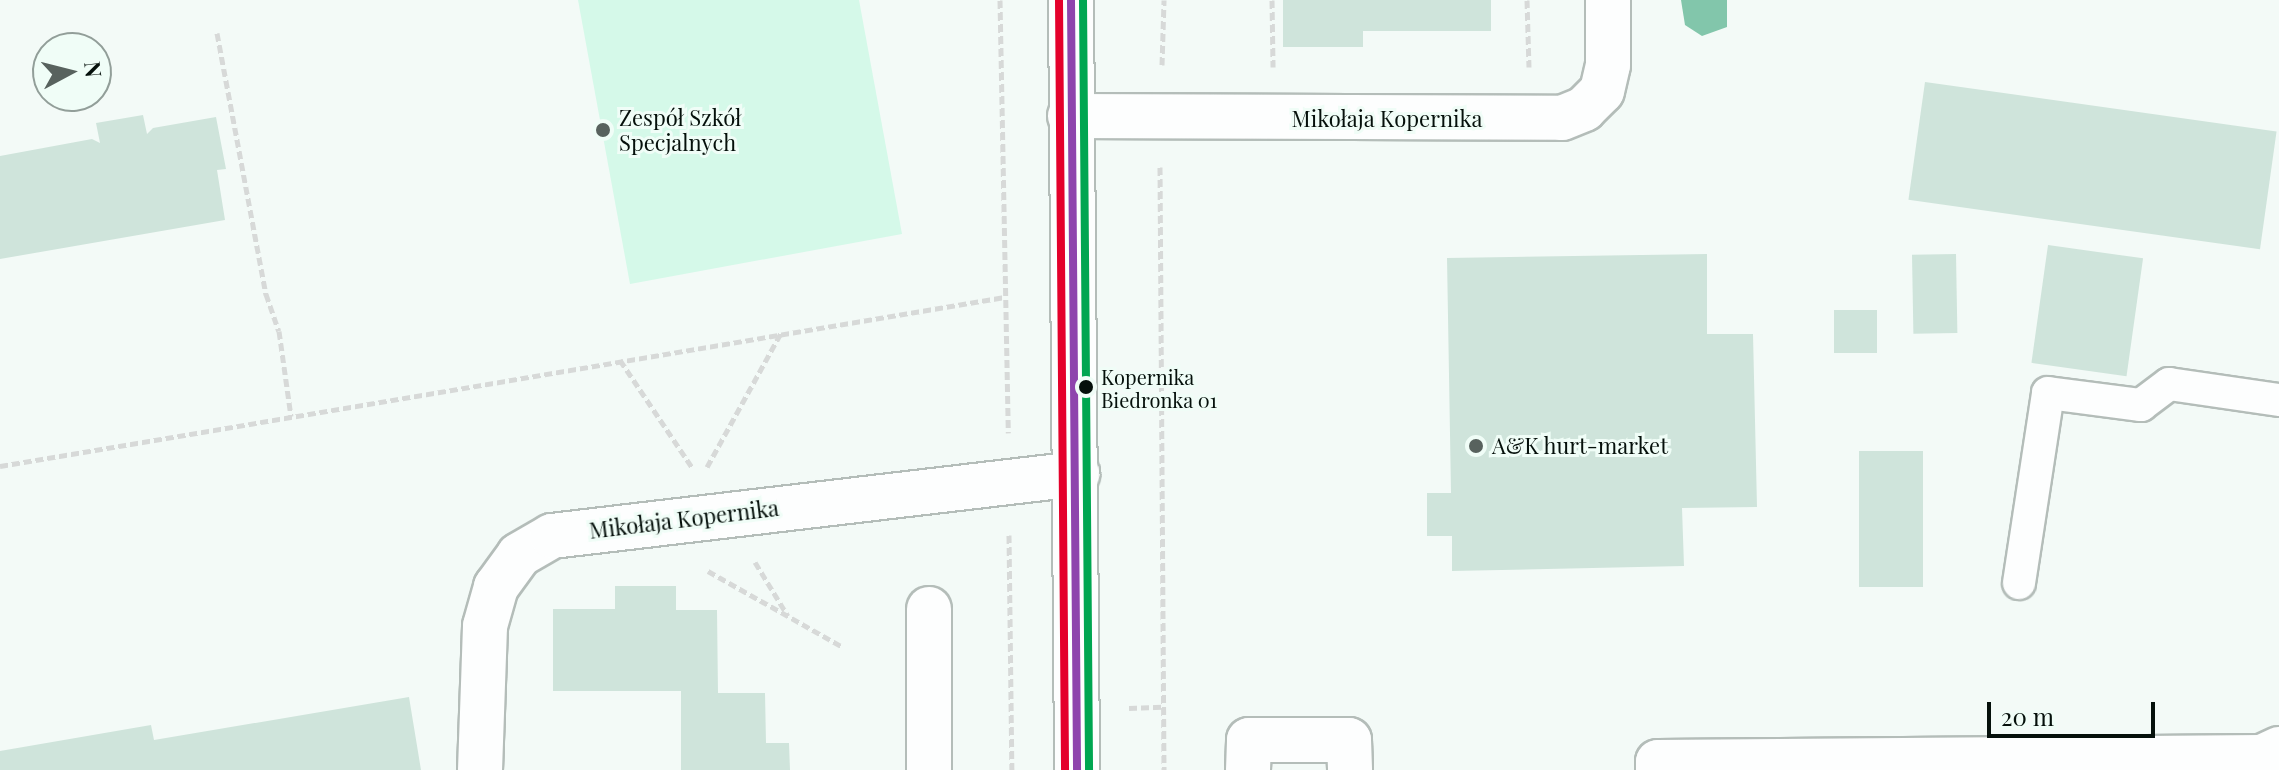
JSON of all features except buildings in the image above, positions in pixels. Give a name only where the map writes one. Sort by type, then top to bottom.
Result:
[{"type":"street","points":[[1071,0],[1077,770]]},
{"type":"street","name":"Mikołaja Kopernika","points":[[1070,116],[1562,118],[1584,109],[1602,91],[1608,65],[1608,0]]},
{"type":"street","name":"Mikołaja Kopernika","points":[[480,770],[485,626],[496,587],[519,555],[552,536],[1077,474]]},
{"type":"street","points":[[929,609],[929,770]]},
{"type":"street","points":[[1248,770],[1249,740],[1349,740],[1350,770]]},
{"type":"street","points":[[1658,770],[1658,762],[2269,759]]},
{"type":"lane","points":[[2019,583],[2048,393],[2141,405],[2169,384],[2279,400]]},
{"type":"path","points":[[1000,0],[1007,405]]},
{"type":"path","points":[[1161,72],[1164,0]]},
{"type":"path","points":[[1272,0],[1273,70]]},
{"type":"path","points":[[217,33],[266,294],[279,331],[291,416]]},
{"type":"path","points":[[1160,158],[1164,770]]},
{"type":"path","points":[[0,466],[1005,297]]},
{"type":"path","points":[[700,479],[781,333]]},
{"type":"path","points":[[1009,518],[1012,770]]},
{"type":"path","points":[[694,563],[843,647]]},
{"type":"path","points":[[1121,708],[1162,707]]},
{"type":"shaded area","points":[[578,0],[859,0],[902,234],[630,284]]},
{"type":"shaded area","points":[[1681,0],[1727,0],[1727,27],[1702,36],[1685,25]]},
{"type":"transit line","points":[[1059,0],[1065,770]]},
{"type":"transit line","points":[[1071,0],[1077,770]]},
{"type":"transit line","points":[[1083,0],[1089,770]]},
{"type":"place","name":"Zespół Szkół Specjalnych","points":[[603,130]]},
{"type":"place","name":"Kopernika Biedronka 01","points":[[1086,387]]},
{"type":"place","name":"A&K hurt-market","points":[[1476,446]]}]
